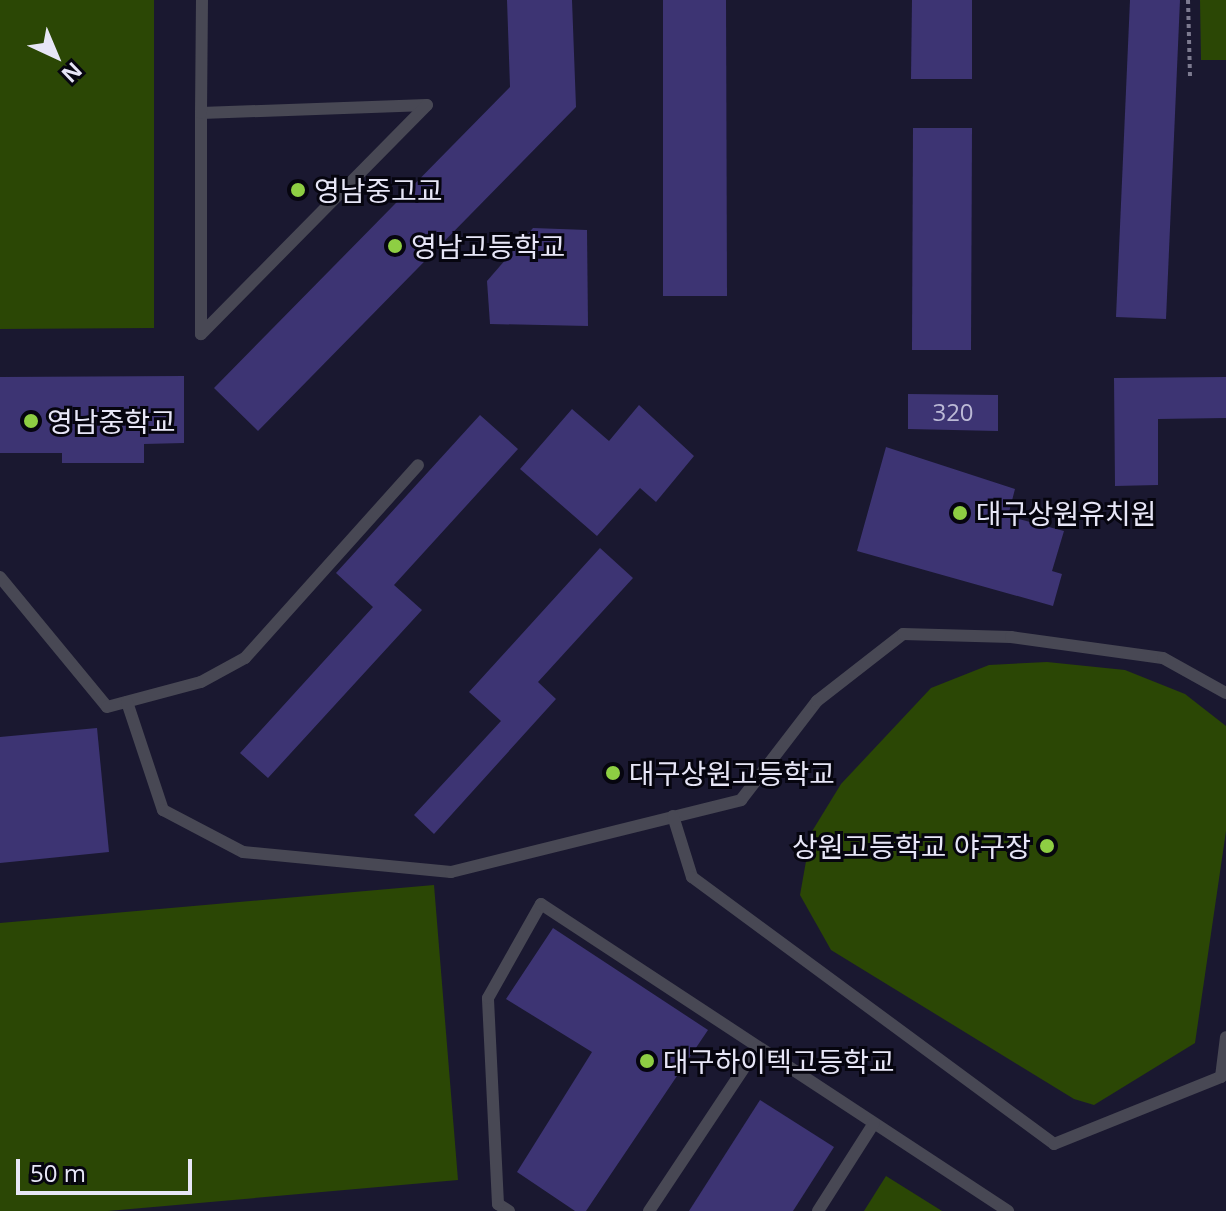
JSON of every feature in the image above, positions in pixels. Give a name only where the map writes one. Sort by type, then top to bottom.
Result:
[{"type":"lane","points":[[201,113],[427,105],[201,334],[201,113],[202,0]]},
{"type":"lane","points":[[0,577],[107,707],[127,702],[201,682],[245,658],[418,465]]},
{"type":"lane","points":[[127,702],[163,810],[243,852],[451,872],[741,800],[778,759],[817,701],[903,634],[1011,637],[1163,658],[1226,693]]},
{"type":"lane","points":[[673,816],[692,877],[1054,1144],[1221,1077],[1226,1037]]},
{"type":"lane","points":[[509,1211],[498,1204],[488,998],[541,904],[1008,1211]]},
{"type":"lane","points":[[649,1211],[758,1047]]},
{"type":"lane","points":[[818,1211],[874,1123]]},
{"type":"path","points":[[1188,0],[1190,77]]},
{"type":"green space","points":[[0,0],[154,0],[154,328],[0,329]]},
{"type":"green space","points":[[1200,0],[1226,0],[1226,60],[1201,60]]},
{"type":"green space","points":[[1047,662],[1125,670],[1185,694],[1226,726],[1226,831],[1195,1043],[1094,1105],[1074,1099],[831,950],[800,895],[811,833],[841,784],[931,688],[989,665]]},
{"type":"green space","points":[[434,885],[458,1180],[108,1211],[0,1211],[0,923]]},
{"type":"green space","points":[[886,1176],[942,1211],[864,1211]]},
{"type":"building","points":[[507,0],[572,0],[576,107],[258,431],[214,388],[510,87]]},
{"type":"building","points":[[663,0],[726,0],[727,296],[663,296]]},
{"type":"building","points":[[912,0],[972,0],[972,79],[911,79]]},
{"type":"building","points":[[1130,0],[1180,0],[1166,319],[1116,317]]},
{"type":"building","points":[[913,128],[972,128],[971,350],[912,350]]},
{"type":"building","points":[[533,228],[587,230],[588,326],[490,324],[487,281]]},
{"type":"building","points":[[184,376],[184,443],[144,444],[144,463],[62,463],[62,453],[0,453],[0,377]]},
{"type":"building","points":[[1226,377],[1226,418],[1158,419],[1158,485],[1115,486],[1114,378]]},
{"type":"building","points":[[908,394],[998,395],[998,431],[908,429]]},
{"type":"building","points":[[639,405],[694,456],[656,502],[640,488],[597,536],[520,469],[572,409],[609,441]]},
{"type":"building","points":[[480,415],[518,449],[394,585],[422,610],[268,778],[240,753],[373,607],[336,573]]},
{"type":"building","points":[[886,447],[1015,489],[1008,516],[1064,531],[1052,571],[1062,574],[1053,606],[857,551]]},
{"type":"building","points":[[600,548],[633,578],[538,682],[556,699],[434,834],[414,815],[501,721],[469,692]]},
{"type":"building","points":[[97,728],[109,852],[0,863],[0,737]]},
{"type":"building","points":[[553,928],[708,1030],[586,1211],[575,1211],[517,1172],[592,1052],[506,999]]},
{"type":"building","points":[[760,1100],[834,1147],[793,1211],[689,1211]]},
{"type":"place","name":"영남중고교","points":[[298,190]]},
{"type":"place","name":"영남고등학교","points":[[395,246]]},
{"type":"place","name":"영남중학교","points":[[31,421]]},
{"type":"place","name":"대구상원유치원","points":[[960,513]]},
{"type":"place","name":"대구상원고등학교","points":[[613,773]]},
{"type":"place","name":"상원고등학교 야구장","points":[[1047,846]]},
{"type":"place","name":"대구하이텍고등학교","points":[[647,1061]]}]
